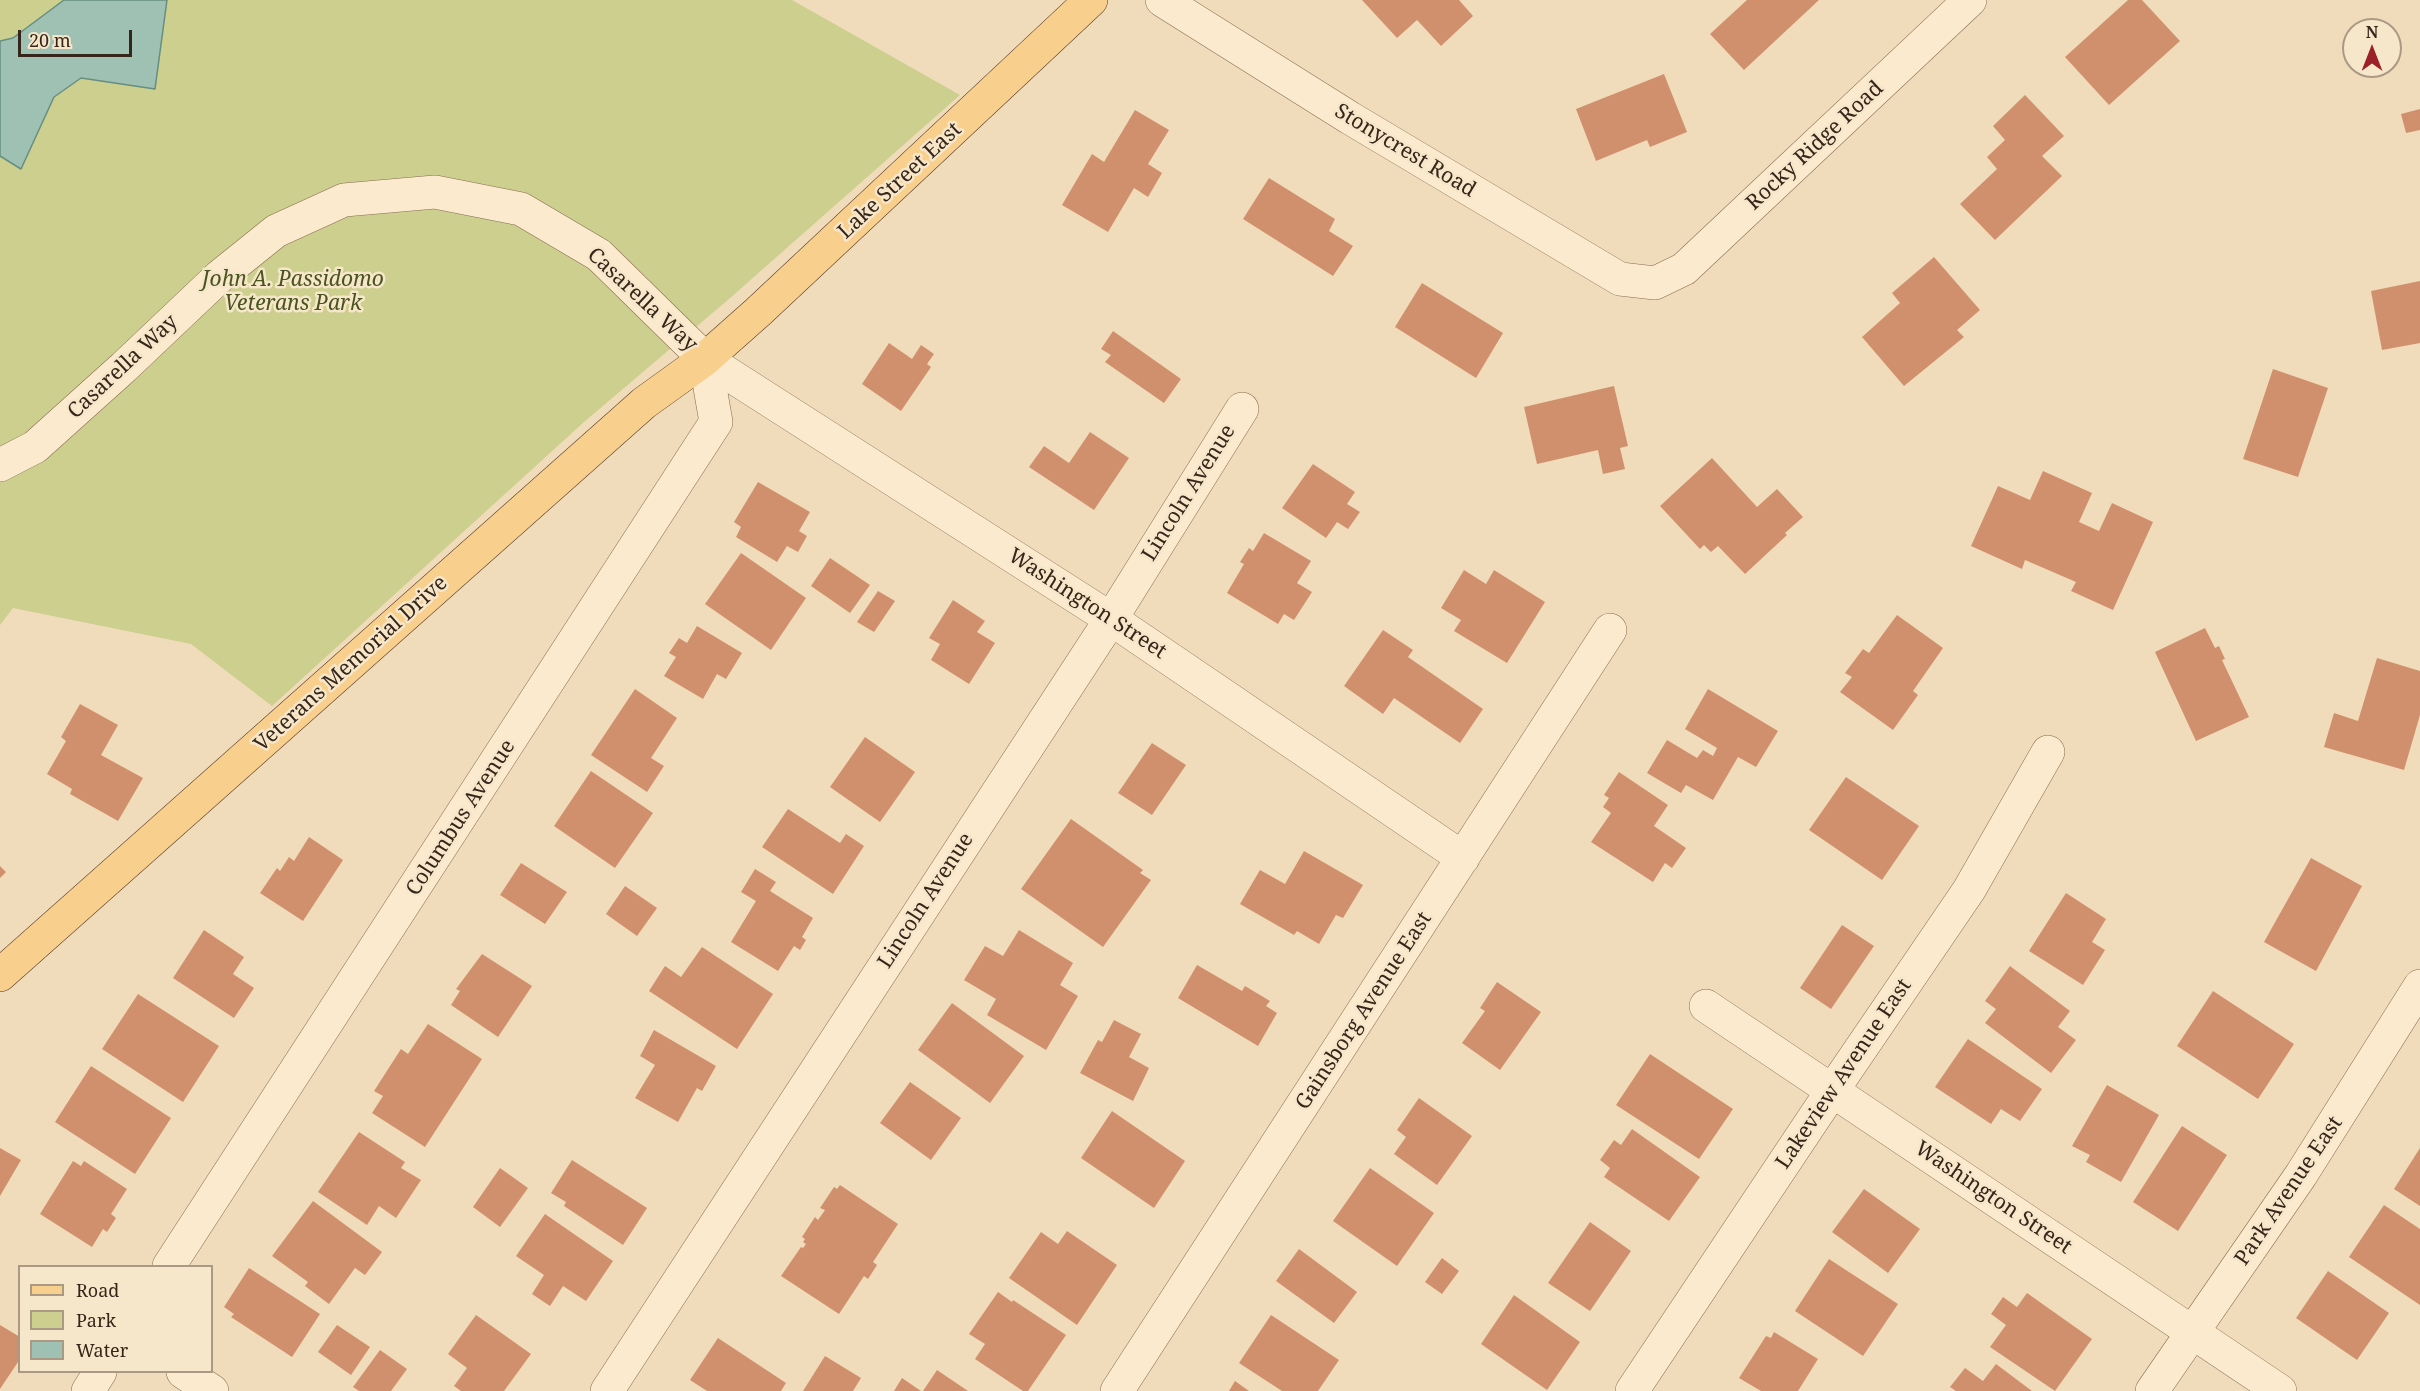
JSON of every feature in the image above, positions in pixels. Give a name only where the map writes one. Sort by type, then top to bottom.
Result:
[{"type":"main road","name":"Lake Street East","points":[[705,358],[818,257],[1092,0]]},
{"type":"main road","name":"Veterans Memorial Drive","points":[[0,975],[644,403],[705,358]]},
{"type":"street","name":"Stonycrest Road","points":[[1162,0],[1350,118],[1620,279],[1655,283]]},
{"type":"street","name":"Rocky Ridge Road","points":[[1655,283],[1684,269],[1970,0]]},
{"type":"street","name":"Casarella Way","points":[[0,465],[35,447],[220,276],[276,231],[344,200],[435,192],[522,209],[599,255],[705,358]]},
{"type":"street","name":"Washington Street","points":[[705,358],[1111,619],[1463,858]]},
{"type":"street","name":"Columbus Avenue","points":[[170,1265],[716,422],[705,358]]},
{"type":"street","name":"Lincoln Avenue","points":[[607,1391],[1111,619],[1242,409]]},
{"type":"street","name":"Gainsborg Avenue East","points":[[1117,1391],[1610,630]]},
{"type":"street","name":"Lakeview Avenue East","points":[[1632,1391],[1969,890],[2048,752]]},
{"type":"street","name":"Park Avenue East","points":[[2152,1391],[2301,1175],[2420,986]]},
{"type":"street","name":"Washington Street","points":[[1706,1006],[2280,1391]]},
{"type":"street","points":[[88,1391],[99,1373]]},
{"type":"street","points":[[186,1373],[212,1391]]},
{"type":"green space","name":"John A. Passidomo Veterans Park","points":[[0,0],[792,0],[960,95],[729,299],[584,422],[272,706],[191,644],[13,608],[0,625]]},
{"type":"water","points":[[64,0],[167,0],[155,89],[81,78],[54,97],[21,169],[0,156],[0,41],[13,38]]},
{"type":"building","points":[[1362,0],[1459,0],[1473,16],[1441,46],[1417,20],[1397,38]]},
{"type":"building","points":[[1747,0],[1819,0],[1744,70],[1710,34]]},
{"type":"building","points":[[2128,0],[2142,0],[2180,41],[2109,105],[2065,57]]},
{"type":"building","points":[[1664,74],[1687,132],[1650,147],[1647,140],[1596,161],[1576,109]]},
{"type":"building","points":[[2025,95],[2064,136],[2042,156],[2062,176],[1995,240],[1960,204],[1997,169],[1987,157],[2005,140],[1993,126]]},
{"type":"building","points":[[2420,109],[2420,130],[2406,133],[2401,114]]},
{"type":"building","points":[[1135,110],[1169,130],[1148,164],[1162,173],[1148,197],[1134,188],[1108,232],[1062,205],[1092,154],[1104,162]]},
{"type":"building","points":[[1269,178],[1335,219],[1329,231],[1353,246],[1333,276],[1243,219]]},
{"type":"building","points":[[1934,257],[1980,310],[1957,330],[1964,337],[1904,386],[1862,337],[1900,303],[1892,293]]},
{"type":"building","points":[[2420,281],[2420,343],[2382,350],[2371,291]]},
{"type":"building","points":[[1422,283],[1503,333],[1476,378],[1395,327]]},
{"type":"building","points":[[1113,331],[1181,379],[1164,403],[1105,362],[1111,355],[1101,349]]},
{"type":"building","points":[[889,343],[912,359],[921,345],[934,354],[927,364],[931,367],[901,411],[862,384]]},
{"type":"building","points":[[2273,369],[2328,388],[2298,477],[2243,459]]},
{"type":"building","points":[[1614,386],[1628,446],[1620,448],[1625,469],[1603,474],[1598,450],[1537,464],[1524,407]]},
{"type":"building","points":[[1090,432],[1129,458],[1094,510],[1029,467],[1044,446],[1069,463]]},
{"type":"building","points":[[1712,458],[1757,507],[1777,489],[1803,517],[1745,574],[1718,546],[1711,552],[1704,545],[1700,549],[1660,506]]},
{"type":"building","points":[[1313,464],[1355,492],[1347,504],[1360,512],[1348,529],[1337,522],[1326,538],[1282,508]]},
{"type":"building","points":[[2043,471],[2092,493],[2079,522],[2099,531],[2112,503],[2153,522],[2113,610],[2071,591],[2076,582],[2025,560],[2022,569],[1971,546],[1998,486],[2030,500]]},
{"type":"building","points":[[758,482],[810,512],[799,531],[807,536],[798,552],[787,546],[777,562],[736,537],[741,527],[734,522]]},
{"type":"building","points":[[1264,533],[1311,561],[1297,583],[1312,592],[1294,620],[1284,614],[1278,624],[1227,593],[1244,564],[1240,562],[1249,548],[1253,551]]},
{"type":"building","points":[[741,553],[806,598],[771,650],[705,604]]},
{"type":"building","points":[[830,558],[870,585],[850,613],[811,586]]},
{"type":"building","points":[[1464,570],[1486,584],[1494,570],[1545,602],[1507,663],[1454,631],[1461,620],[1441,608]]},
{"type":"building","points":[[878,591],[895,601],[874,632],[857,622]]},
{"type":"building","points":[[953,600],[985,621],[977,632],[995,643],[969,684],[931,660],[940,644],[929,638]]},
{"type":"building","points":[[1897,615],[1943,648],[1913,691],[1918,695],[1893,730],[1840,692],[1852,677],[1845,673],[1863,649],[1869,653]]},
{"type":"building","points":[[697,626],[742,653],[726,679],[717,674],[703,699],[664,676],[676,657],[669,653],[679,638],[687,643]]},
{"type":"building","points":[[2205,628],[2215,648],[2219,646],[2225,659],[2222,660],[2249,717],[2196,741],[2155,652]]},
{"type":"building","points":[[1383,630],[1413,650],[1408,657],[1483,709],[1460,743],[1394,698],[1383,714],[1344,686]]},
{"type":"building","points":[[2377,658],[2420,671],[2420,715],[2404,770],[2324,747],[2334,713],[2358,721]]},
{"type":"building","points":[[635,689],[677,718],[651,758],[664,766],[647,792],[591,755]]},
{"type":"building","points":[[1708,689],[1778,731],[1756,767],[1738,757],[1713,800],[1686,785],[1681,793],[1647,773],[1667,740],[1697,758],[1703,750],[1713,756],[1717,748],[1685,729]]},
{"type":"building","points":[[80,704],[118,725],[101,755],[143,778],[118,821],[70,794],[72,789],[47,774],[66,741],[61,737]]},
{"type":"building","points":[[865,737],[915,772],[880,822],[830,787]]},
{"type":"building","points":[[1152,743],[1186,765],[1152,815],[1118,793]]},
{"type":"building","points":[[591,771],[653,813],[615,868],[554,826]]},
{"type":"building","points":[[1619,772],[1668,805],[1654,826],[1686,848],[1672,868],[1665,863],[1653,882],[1591,842],[1611,813],[1603,807],[1609,798],[1604,795]]},
{"type":"building","points":[[1846,777],[1919,826],[1882,880],[1809,830]]},
{"type":"building","points":[[788,809],[840,843],[846,834],[864,846],[833,894],[762,847]]},
{"type":"building","points":[[1071,819],[1143,870],[1140,873],[1151,880],[1103,947],[1021,889]]},
{"type":"building","points":[[309,837],[343,860],[303,921],[260,893],[277,868],[280,871],[289,857],[294,861]]},
{"type":"building","points":[[1304,851],[1363,885],[1343,918],[1336,915],[1319,944],[1297,931],[1294,935],[1240,904],[1260,870],[1285,884]]},
{"type":"building","points":[[2311,858],[2362,886],[2316,971],[2264,942]]},
{"type":"building","points":[[521,863],[567,892],[545,924],[500,895]]},
{"type":"building","points":[[0,866],[6,872],[0,878]]},
{"type":"building","points":[[755,869],[776,882],[770,891],[813,918],[802,937],[806,940],[800,950],[794,946],[778,971],[731,942],[756,901],[741,892]]},
{"type":"building","points":[[625,886],[657,908],[637,936],[606,914]]},
{"type":"building","points":[[2066,893],[2106,919],[2092,942],[2105,950],[2083,985],[2029,951]]},
{"type":"building","points":[[1842,925],[1874,946],[1831,1009],[1800,988]]},
{"type":"building","points":[[204,930],[244,957],[233,974],[254,988],[234,1018],[173,978]]},
{"type":"building","points":[[1019,930],[1073,963],[1060,985],[1078,996],[1046,1050],[987,1015],[996,999],[964,980],[985,946],[1003,956]]},
{"type":"building","points":[[702,947],[773,994],[737,1049],[649,991],[665,966],[681,977]]},
{"type":"building","points":[[482,954],[532,986],[498,1037],[451,1005],[460,991],[456,989]]},
{"type":"building","points":[[1197,965],[1242,991],[1245,986],[1270,1001],[1266,1006],[1277,1013],[1258,1046],[1178,998]]},
{"type":"building","points":[[2010,966],[2070,1011],[2058,1027],[2076,1040],[2051,1073],[1985,1023],[1996,1009],[1985,1001]]},
{"type":"building","points":[[1497,982],[1541,1012],[1500,1070],[1462,1043],[1485,1011],[1480,1008]]},
{"type":"building","points":[[2213,991],[2294,1044],[2258,1099],[2177,1046]]},
{"type":"building","points":[[138,994],[219,1046],[183,1102],[102,1049]]},
{"type":"building","points":[[952,1003],[1024,1056],[990,1103],[918,1050]]},
{"type":"building","points":[[1114,1020],[1141,1034],[1129,1057],[1149,1068],[1133,1101],[1080,1073],[1098,1040],[1102,1042]]},
{"type":"building","points":[[428,1024],[482,1059],[425,1147],[372,1113],[383,1096],[374,1091],[401,1049],[408,1054]]},
{"type":"building","points":[[654,1030],[716,1066],[702,1091],[697,1088],[678,1122],[635,1098],[655,1065],[640,1056]]},
{"type":"building","points":[[1968,1039],[2042,1089],[2020,1121],[2001,1109],[1991,1124],[1935,1087]]},
{"type":"building","points":[[1650,1054],[1733,1109],[1699,1159],[1616,1105]]},
{"type":"building","points":[[91,1066],[171,1118],[135,1174],[55,1122]]},
{"type":"building","points":[[910,1082],[961,1118],[931,1160],[880,1123]]},
{"type":"building","points":[[2107,1085],[2159,1115],[2121,1182],[2086,1162],[2090,1155],[2072,1146]]},
{"type":"building","points":[[1419,1098],[1472,1136],[1437,1185],[1394,1154],[1406,1137],[1397,1130]]},
{"type":"building","points":[[1112,1111],[1185,1161],[1154,1208],[1081,1158]]},
{"type":"building","points":[[2182,1126],[2227,1155],[2178,1231],[2133,1202]]},
{"type":"building","points":[[1632,1129],[1700,1177],[1669,1221],[1604,1177],[1610,1168],[1600,1160],[1614,1140],[1621,1145]]},
{"type":"building","points":[[359,1132],[405,1162],[401,1168],[421,1180],[396,1218],[379,1206],[367,1225],[318,1192]]},
{"type":"building","points":[[0,1148],[21,1160],[0,1196]]},
{"type":"building","points":[[2420,1148],[2420,1206],[2394,1189]]},
{"type":"building","points":[[572,1160],[647,1208],[623,1245],[564,1206],[566,1202],[551,1193]]},
{"type":"building","points":[[73,1161],[81,1166],[84,1161],[127,1189],[111,1214],[116,1218],[107,1232],[103,1229],[92,1247],[40,1214]]},
{"type":"building","points":[[500,1168],[528,1188],[500,1227],[473,1207]]},
{"type":"building","points":[[1370,1168],[1434,1213],[1397,1266],[1333,1221]]},
{"type":"building","points":[[840,1185],[898,1224],[873,1262],[877,1265],[868,1279],[864,1276],[839,1314],[781,1276],[801,1247],[803,1248],[806,1244],[802,1237],[815,1217],[818,1220],[825,1210],[820,1208],[834,1187],[837,1189]]},
{"type":"building","points":[[1864,1189],[1920,1229],[1888,1273],[1832,1232]]},
{"type":"building","points":[[313,1201],[382,1252],[365,1275],[355,1268],[329,1304],[305,1286],[308,1282],[272,1256]]},
{"type":"building","points":[[2384,1205],[2420,1229],[2420,1305],[2349,1257]]},
{"type":"building","points":[[545,1214],[613,1261],[586,1301],[563,1286],[550,1306],[532,1294],[544,1275],[516,1256]]},
{"type":"building","points":[[1590,1222],[1631,1251],[1590,1311],[1548,1283]]},
{"type":"building","points":[[1067,1231],[1117,1265],[1077,1325],[1009,1278],[1041,1232],[1058,1244]]},
{"type":"building","points":[[1299,1249],[1357,1292],[1334,1323],[1276,1281]]},
{"type":"building","points":[[1442,1258],[1459,1271],[1442,1294],[1425,1282]]},
{"type":"building","points":[[1829,1259],[1898,1304],[1863,1356],[1795,1311]]},
{"type":"building","points":[[249,1268],[320,1314],[292,1357],[231,1317],[234,1314],[224,1307]]},
{"type":"building","points":[[2328,1271],[2389,1313],[2357,1360],[2296,1318]]},
{"type":"building","points":[[998,1292],[1066,1335],[1028,1391],[1023,1391],[975,1359],[985,1344],[969,1334]]},
{"type":"building","points":[[2027,1293],[2092,1339],[2055,1391],[1990,1347],[2006,1325],[1991,1314],[2003,1297],[2017,1307]]},
{"type":"building","points":[[1514,1295],[1580,1342],[1547,1390],[1481,1344]]},
{"type":"building","points":[[476,1315],[531,1354],[504,1391],[461,1391],[454,1386],[467,1368],[448,1354]]},
{"type":"building","points":[[1271,1315],[1339,1360],[1318,1391],[1282,1391],[1239,1363]]},
{"type":"building","points":[[0,1325],[18,1336],[18,1362],[0,1389]]},
{"type":"building","points":[[337,1325],[370,1347],[351,1375],[318,1352]]},
{"type":"building","points":[[1774,1332],[1818,1359],[1798,1391],[1761,1391],[1739,1378],[1766,1336],[1771,1338]]},
{"type":"building","points":[[718,1338],[786,1383],[781,1391],[707,1391],[690,1380]]},
{"type":"building","points":[[380,1350],[407,1369],[391,1391],[359,1391],[353,1387]]},
{"type":"building","points":[[825,1356],[861,1378],[853,1391],[803,1391]]},
{"type":"building","points":[[1996,1364],[2032,1391],[1956,1391],[1950,1387],[1965,1368],[1983,1381]]},
{"type":"building","points":[[937,1370],[968,1391],[923,1391]]},
{"type":"building","points":[[902,1378],[921,1391],[894,1391]]},
{"type":"building","points":[[1235,1381],[1249,1391],[1229,1391]]}]
